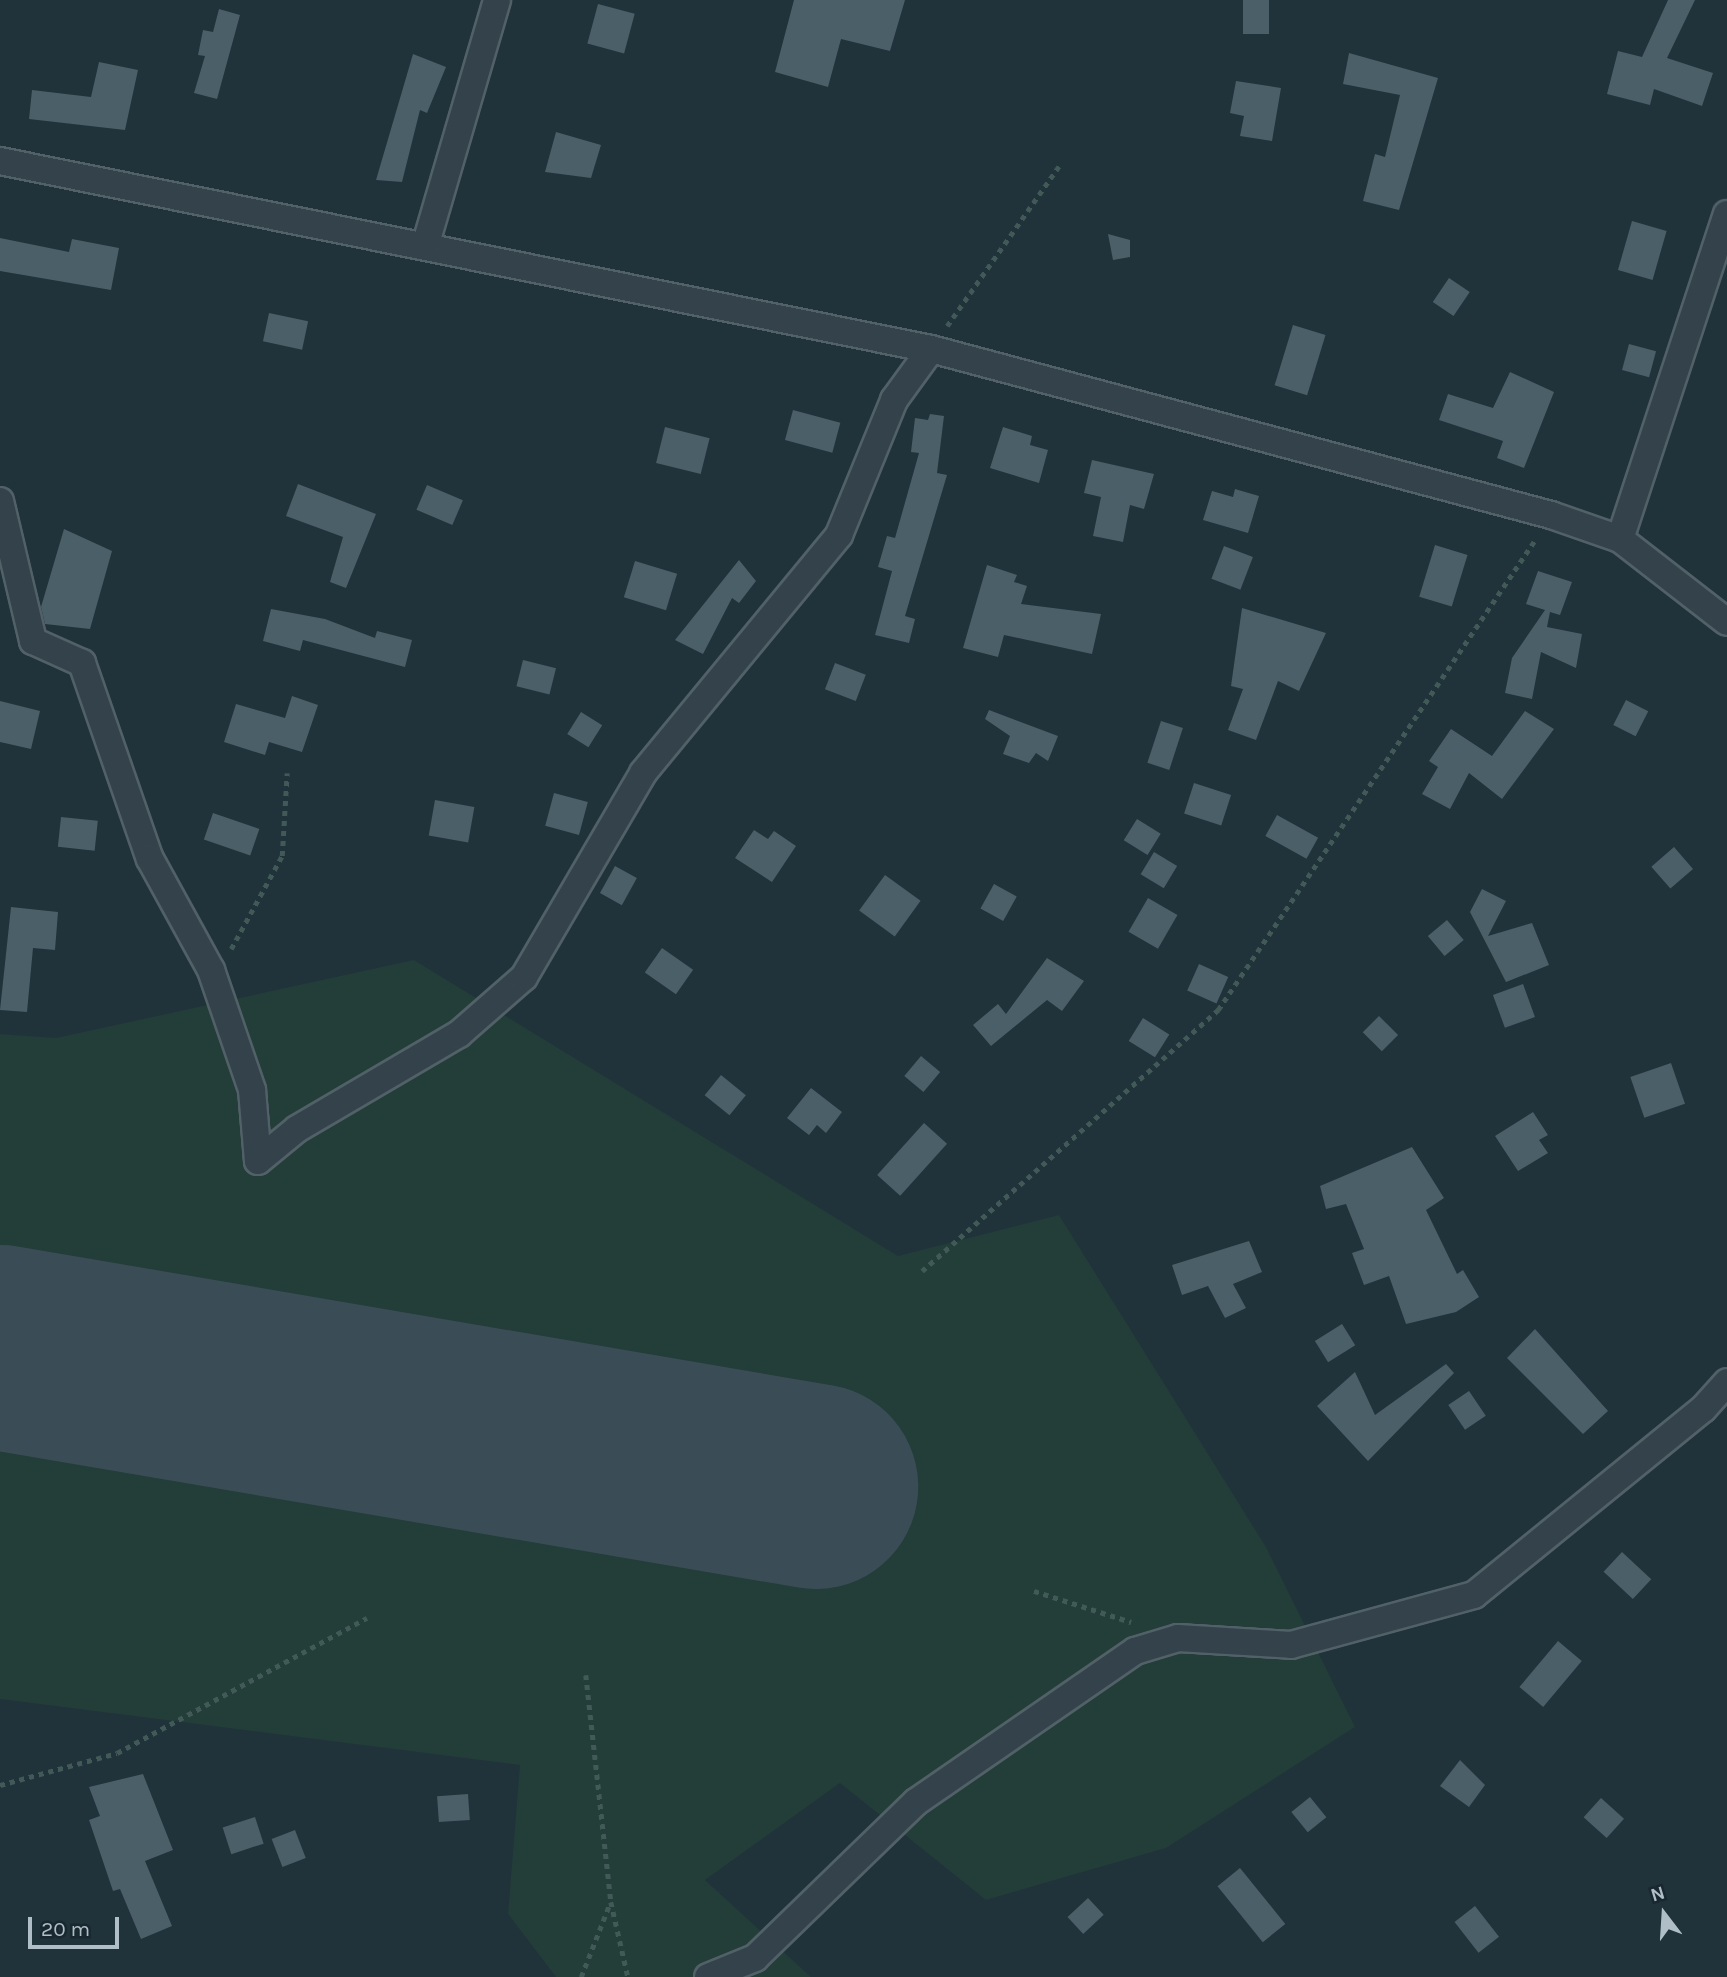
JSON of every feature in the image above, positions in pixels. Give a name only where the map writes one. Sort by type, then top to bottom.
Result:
[{"type":"street","points":[[426,243],[497,0]]},
{"type":"street","points":[[0,161],[426,243],[931,349],[1552,515],[1620,539],[1727,622]]},
{"type":"street","points":[[1620,539],[1727,214]]},
{"type":"street","points":[[0,501],[33,640],[82,663],[150,859],[211,970],[252,1090],[258,1161],[297,1129],[459,1034],[524,977],[643,773],[839,535],[894,400],[931,349]]},
{"type":"street","points":[[708,1977],[755,1958],[916,1802],[1135,1651],[1178,1638],[1291,1645],[1474,1595],[1703,1409],[1727,1382]]},
{"type":"path","points":[[931,349],[1059,166]]},
{"type":"path","points":[[922,1271],[1217,1010],[1552,515]]},
{"type":"path","points":[[211,970],[241,939],[282,856],[287,774]]},
{"type":"path","points":[[1034,1591],[1178,1638]]},
{"type":"path","points":[[0,1785],[117,1753],[368,1618]]},
{"type":"path","points":[[586,1675],[611,1902],[628,1977]]},
{"type":"path","points":[[581,1977],[611,1902]]},
{"type":"green space","points":[[414,960],[898,1256],[1059,1215],[1266,1547],[1355,1727],[1166,1848],[986,1900],[840,1783],[705,1880],[811,1977],[556,1977],[508,1914],[520,1765],[0,1699],[0,1034],[56,1038]]},
{"type":"building","points":[[794,0],[905,0],[890,51],[841,39],[828,87],[775,72]]},
{"type":"building","points":[[1243,0],[1269,0],[1269,34],[1243,34]]},
{"type":"building","points":[[1668,0],[1695,0],[1667,58],[1713,73],[1702,106],[1654,89],[1650,105],[1607,94],[1618,51],[1642,57]]},
{"type":"building","points":[[598,4],[635,14],[624,53],[587,44]]},
{"type":"building","points":[[219,9],[240,15],[217,99],[194,93],[205,56],[198,55],[203,30],[213,32]]},
{"type":"building","points":[[1349,53],[1438,78],[1399,210],[1363,201],[1375,154],[1385,157],[1400,95],[1343,84]]},
{"type":"building","points":[[413,54],[446,67],[427,113],[420,110],[402,182],[376,180]]},
{"type":"building","points":[[99,62],[138,70],[125,130],[29,119],[32,90],[91,97]]},
{"type":"building","points":[[1236,81],[1281,88],[1272,141],[1240,136],[1244,116],[1230,113]]},
{"type":"building","points":[[556,132],[601,145],[591,178],[545,172]]},
{"type":"building","points":[[1632,221],[1667,231],[1653,280],[1618,270]]},
{"type":"building","points":[[1108,234],[1130,240],[1130,257],[1113,260]]},
{"type":"building","points":[[0,238],[69,252],[72,239],[119,248],[111,290],[0,271]]},
{"type":"building","points":[[1449,278],[1470,292],[1454,316],[1433,302]]},
{"type":"building","points":[[269,313],[308,321],[302,350],[263,341]]},
{"type":"building","points":[[1293,325],[1326,335],[1307,395],[1275,385]]},
{"type":"building","points":[[1629,344],[1656,351],[1649,377],[1622,370]]},
{"type":"building","points":[[1510,372],[1554,392],[1524,468],[1497,458],[1503,441],[1439,420],[1448,394],[1493,408]]},
{"type":"building","points":[[793,410],[840,423],[832,453],[785,440]]},
{"type":"building","points":[[930,414],[944,416],[937,473],[947,475],[905,616],[915,619],[909,643],[875,635],[892,571],[878,567],[887,536],[895,538],[919,453],[911,452],[915,418],[928,420]]},
{"type":"building","points":[[665,427],[710,438],[701,474],[656,463]]},
{"type":"building","points":[[1003,427],[1032,436],[1030,445],[1048,450],[1039,483],[990,468]]},
{"type":"building","points":[[1092,460],[1154,474],[1144,509],[1130,505],[1123,542],[1093,536],[1101,497],[1084,493]]},
{"type":"building","points":[[298,484],[376,514],[346,588],[330,582],[343,537],[286,516]]},
{"type":"building","points":[[427,485],[463,500],[452,525],[416,510]]},
{"type":"building","points":[[1235,489],[1259,496],[1248,533],[1203,520],[1212,491],[1233,497]]},
{"type":"building","points":[[64,529],[112,551],[90,629],[45,624],[41,607]]},
{"type":"building","points":[[1435,545],[1468,555],[1452,607],[1419,597]]},
{"type":"building","points":[[1224,546],[1253,557],[1240,590],[1211,579]]},
{"type":"building","points":[[739,560],[756,581],[739,603],[732,598],[703,654],[675,640]]},
{"type":"building","points":[[635,561],[677,574],[666,610],[624,597]]},
{"type":"building","points":[[987,565],[1017,575],[1014,582],[1027,586],[1021,604],[1101,614],[1092,654],[1004,635],[998,657],[963,648]]},
{"type":"building","points":[[1538,571],[1572,582],[1560,615],[1550,612],[1547,627],[1582,634],[1576,668],[1541,652],[1532,699],[1505,693],[1512,658],[1545,610],[1526,604]]},
{"type":"building","points":[[1242,608],[1326,633],[1299,691],[1278,681],[1256,740],[1228,730],[1243,689],[1231,686]]},
{"type":"building","points":[[271,609],[325,619],[375,638],[377,631],[412,640],[405,667],[303,640],[300,651],[263,641]]},
{"type":"building","points":[[523,660],[556,668],[549,694],[516,686]]},
{"type":"building","points":[[835,663],[866,675],[856,701],[825,689]]},
{"type":"building","points":[[292,696],[318,705],[302,752],[269,742],[265,755],[224,742],[236,704],[285,718]]},
{"type":"building","points":[[1626,700],[1648,711],[1636,736],[1613,725]]},
{"type":"building","points":[[0,701],[40,711],[31,749],[0,742]]},
{"type":"building","points":[[989,710],[1058,736],[1048,761],[1036,753],[1029,763],[1003,754],[1010,736],[985,719]]},
{"type":"building","points":[[1525,711],[1554,729],[1502,799],[1469,773],[1450,809],[1422,794],[1438,767],[1429,761],[1451,729],[1492,756]]},
{"type":"building","points":[[581,712],[602,725],[588,747],[567,734]]},
{"type":"building","points":[[1161,721],[1183,728],[1169,770],[1147,763]]},
{"type":"building","points":[[1194,783],[1231,795],[1221,825],[1184,813]]},
{"type":"building","points":[[554,793],[588,802],[579,835],[545,826]]},
{"type":"building","points":[[435,800],[474,807],[468,842],[429,835]]},
{"type":"building","points":[[213,813],[259,829],[250,855],[204,839]]},
{"type":"building","points":[[1277,815],[1318,838],[1306,859],[1265,836]]},
{"type":"building","points":[[61,817],[98,821],[95,851],[58,847]]},
{"type":"building","points":[[1137,819],[1161,834],[1147,855],[1124,840]]},
{"type":"building","points":[[754,830],[768,839],[774,831],[796,846],[772,882],[735,858]]},
{"type":"building","points":[[1674,847],[1693,869],[1670,889],[1651,867]]},
{"type":"building","points":[[1154,852],[1177,866],[1164,888],[1141,874]]},
{"type":"building","points":[[615,866],[637,878],[622,905],[600,893]]},
{"type":"building","points":[[885,875],[921,901],[895,936],[859,911]]},
{"type":"building","points":[[994,884],[1017,897],[1003,921],[980,908]]},
{"type":"building","points":[[1482,889],[1506,901],[1488,936],[1532,923],[1549,965],[1506,982],[1470,912]]},
{"type":"building","points":[[1148,898],[1177,915],[1158,949],[1128,932]]},
{"type":"building","points":[[11,907],[58,912],[55,950],[33,948],[27,1012],[0,1010]]},
{"type":"building","points":[[1447,920],[1464,940],[1445,956],[1428,936]]},
{"type":"building","points":[[662,948],[693,970],[676,994],[645,973]]},
{"type":"building","points":[[1047,958],[1084,981],[1062,1011],[1047,1000],[991,1046],[973,1025],[998,1004],[1006,1014]]},
{"type":"building","points":[[1199,964],[1228,977],[1216,1004],[1187,990]]},
{"type":"building","points":[[1523,984],[1535,1017],[1505,1028],[1493,995]]},
{"type":"building","points":[[1379,1016],[1398,1035],[1382,1051],[1363,1032]]},
{"type":"building","points":[[1143,1018],[1169,1034],[1155,1057],[1129,1041]]},
{"type":"building","points":[[921,1056],[940,1072],[923,1092],[904,1076]]},
{"type":"building","points":[[1671,1063],[1685,1104],[1644,1118],[1630,1077]]},
{"type":"building","points":[[721,1075],[746,1095],[730,1115],[705,1095]]},
{"type":"building","points":[[811,1088],[842,1112],[826,1133],[817,1125],[809,1135],[787,1118]]},
{"type":"building","points":[[1533,1112],[1548,1135],[1539,1140],[1548,1153],[1518,1171],[1495,1136]]},
{"type":"building","points":[[924,1123],[947,1144],[900,1196],[877,1175]]},
{"type":"building","points":[[1412,1147],[1444,1198],[1426,1210],[1457,1274],[1463,1270],[1479,1297],[1456,1312],[1406,1324],[1389,1276],[1364,1285],[1352,1253],[1364,1249],[1346,1204],[1326,1209],[1320,1186]]},
{"type":"building","points":[[1249,1241],[1262,1272],[1233,1284],[1246,1308],[1225,1318],[1208,1286],[1182,1295],[1172,1265]]},
{"type":"building","points":[[1342,1324],[1355,1345],[1328,1362],[1315,1341]]},
{"type":"building","points":[[1535,1329],[1608,1411],[1583,1434],[1507,1358]]},
{"type":"building","points":[[1446,1364],[1454,1373],[1368,1461],[1317,1406],[1355,1372],[1375,1415]]},
{"type":"building","points":[[1469,1391],[1486,1416],[1465,1430],[1448,1405]]},
{"type":"building","points":[[1622,1552],[1651,1579],[1633,1599],[1604,1572]]},
{"type":"building","points":[[1558,1641],[1582,1661],[1543,1707],[1519,1687]]},
{"type":"building","points":[[1460,1760],[1485,1785],[1469,1807],[1440,1786]]},
{"type":"building","points":[[143,1774],[173,1850],[145,1861],[172,1926],[141,1939],[120,1889],[113,1891],[89,1820],[100,1816],[89,1787]]},
{"type":"building","points":[[468,1794],[470,1820],[439,1822],[437,1796]]},
{"type":"building","points":[[1310,1797],[1326,1817],[1308,1832],[1291,1812]]},
{"type":"building","points":[[1601,1798],[1624,1819],[1607,1838],[1584,1817]]},
{"type":"building","points":[[255,1817],[264,1844],[231,1854],[223,1828]]},
{"type":"building","points":[[295,1830],[306,1858],[282,1867],[272,1839]]},
{"type":"building","points":[[1240,1868],[1285,1924],[1263,1942],[1217,1886]]},
{"type":"building","points":[[1088,1898],[1104,1915],[1083,1934],[1068,1917]]},
{"type":"building","points":[[1475,1906],[1499,1937],[1479,1953],[1455,1922]]},
{"type":"runway","points":[[0,1347],[815,1486]]}]
